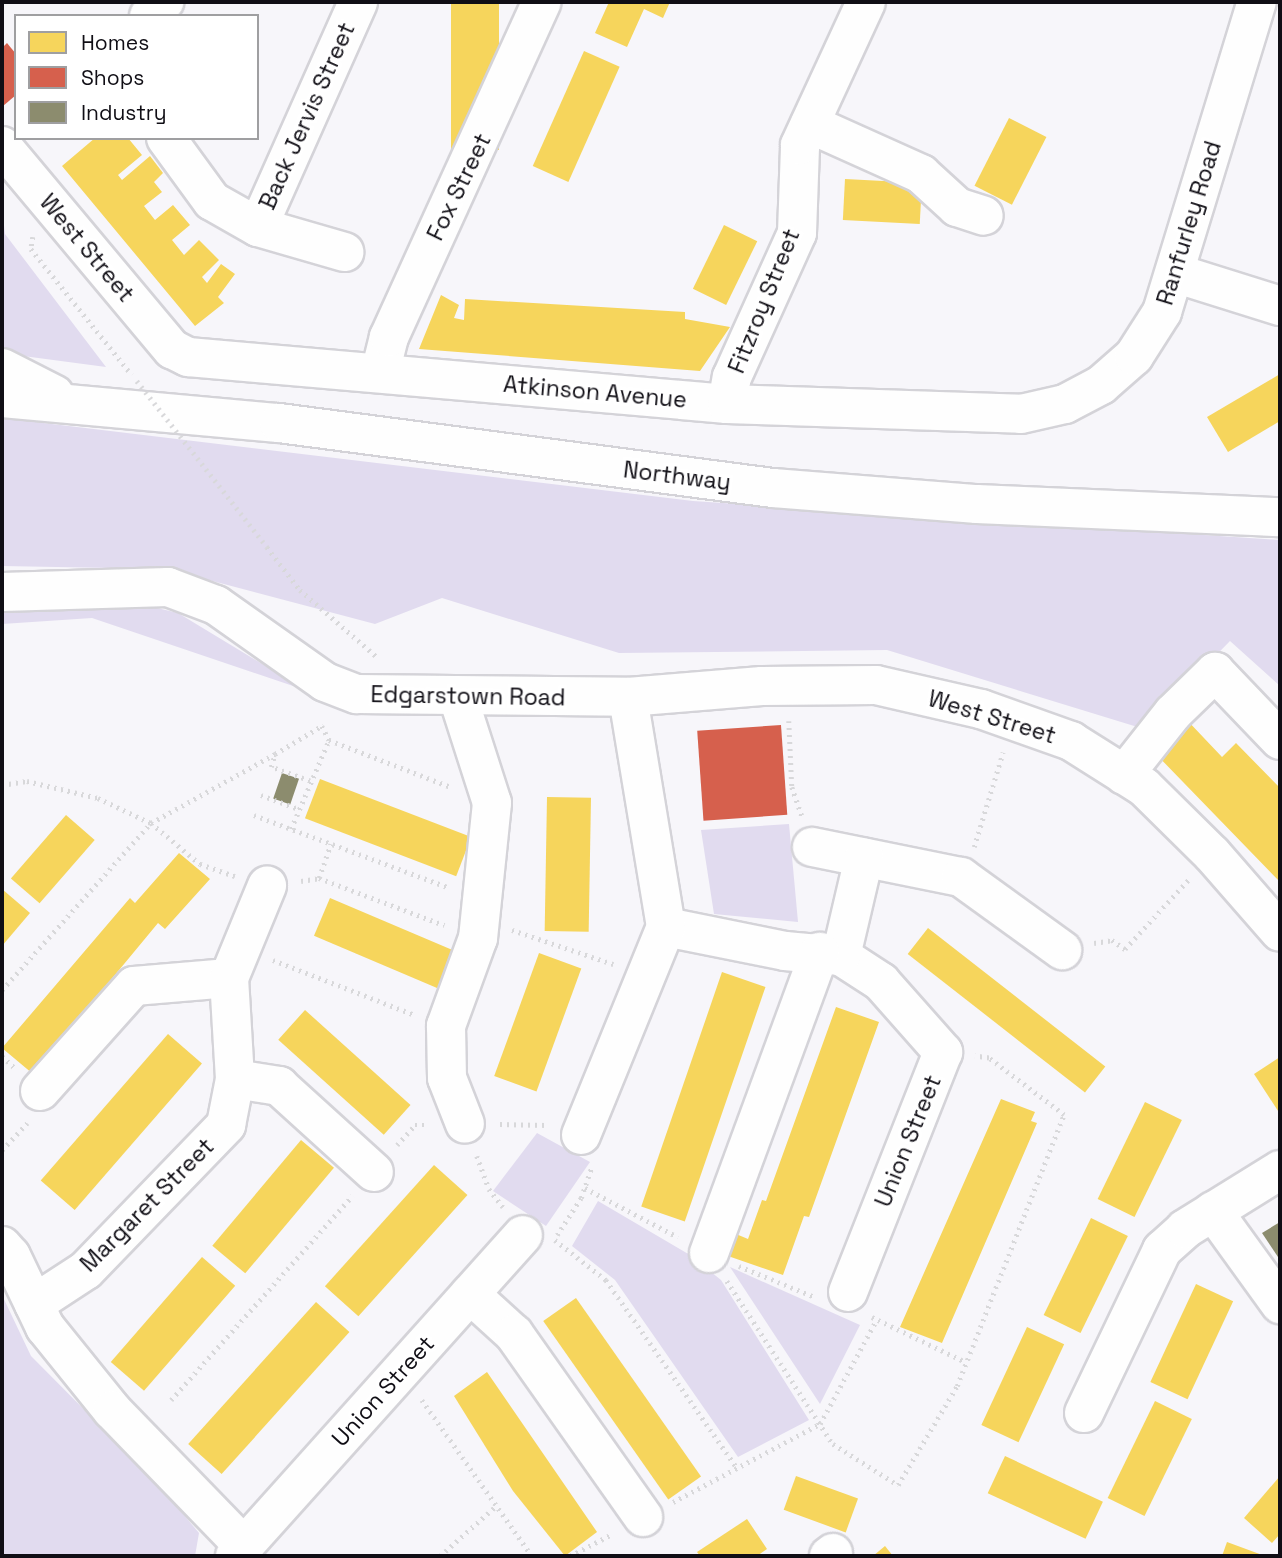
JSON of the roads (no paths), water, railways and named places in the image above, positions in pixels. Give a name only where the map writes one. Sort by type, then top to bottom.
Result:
[{"type":"main road","points":[[151,14],[164,2]]},
{"type":"main road","name":"Back Jervis Street","points":[[167,140],[212,201],[258,227],[358,2]]},
{"type":"main road","name":"Fox Street","points":[[380,373],[389,337],[542,2]]},
{"type":"main road","name":"Fitzroy Street","points":[[727,404],[732,377],[797,233],[800,145],[866,2]]},
{"type":"main road","name":"Ranfurley Road","points":[[1021,414],[1065,404],[1101,385],[1134,356],[1162,312],[1178,274],[1257,2]]},
{"type":"main road","points":[[810,124],[921,174],[957,206],[984,216]]},
{"type":"main road","name":"West Street","points":[[7,144],[41,194],[172,349]]},
{"type":"main road","points":[[258,227],[344,252]]},
{"type":"main road","points":[[1178,274],[1280,306]]},
{"type":"main road","name":"Atkinson Avenue","points":[[172,349],[188,357],[727,404],[1021,414]]},
{"type":"main road","name":"Northway","points":[[2,368],[76,406]]},
{"type":"main road","name":"Northway","points":[[2,398],[279,423],[530,459],[773,488],[977,504],[1280,517]]},
{"type":"main road","name":"Edgarstown Road","points":[[2,592],[168,587],[216,605],[339,690],[378,696],[628,697]]},
{"type":"main road","points":[[1124,775],[1173,713],[1215,672],[1280,740]]},
{"type":"main road","name":"West Street","points":[[628,697],[786,685],[876,685],[1016,722],[1071,741],[1144,788],[1212,854],[1280,933]]},
{"type":"main road","points":[[458,697],[491,799],[481,919],[446,1026],[447,1078],[465,1124]]},
{"type":"main road","points":[[581,1135],[666,927],[628,697]]},
{"type":"main road","points":[[813,847],[961,877],[1062,950]]},
{"type":"main road","points":[[709,1253],[830,954],[864,858]]},
{"type":"main road","name":"Margaret Street","points":[[34,1304],[86,1270],[175,1183],[226,1125],[235,1079],[236,963],[267,886]]},
{"type":"main road","points":[[666,927],[785,951],[830,954]]},
{"type":"main road","name":"Union Street","points":[[830,954],[881,982],[943,1052],[848,1292]]},
{"type":"main road","points":[[40,1091],[134,986],[236,963]]},
{"type":"main road","points":[[235,1079],[279,1086],[374,1172]]},
{"type":"main road","points":[[1084,1413],[1161,1250],[1213,1212],[1280,1170]]},
{"type":"main road","points":[[1213,1212],[1280,1304]]},
{"type":"main road","name":"Union Street","points":[[239,1551],[470,1294],[539,1238]]},
{"type":"main road","points":[[2,1246],[45,1327],[112,1410],[239,1551]]},
{"type":"main road","points":[[470,1294],[514,1334],[643,1517]]}]
